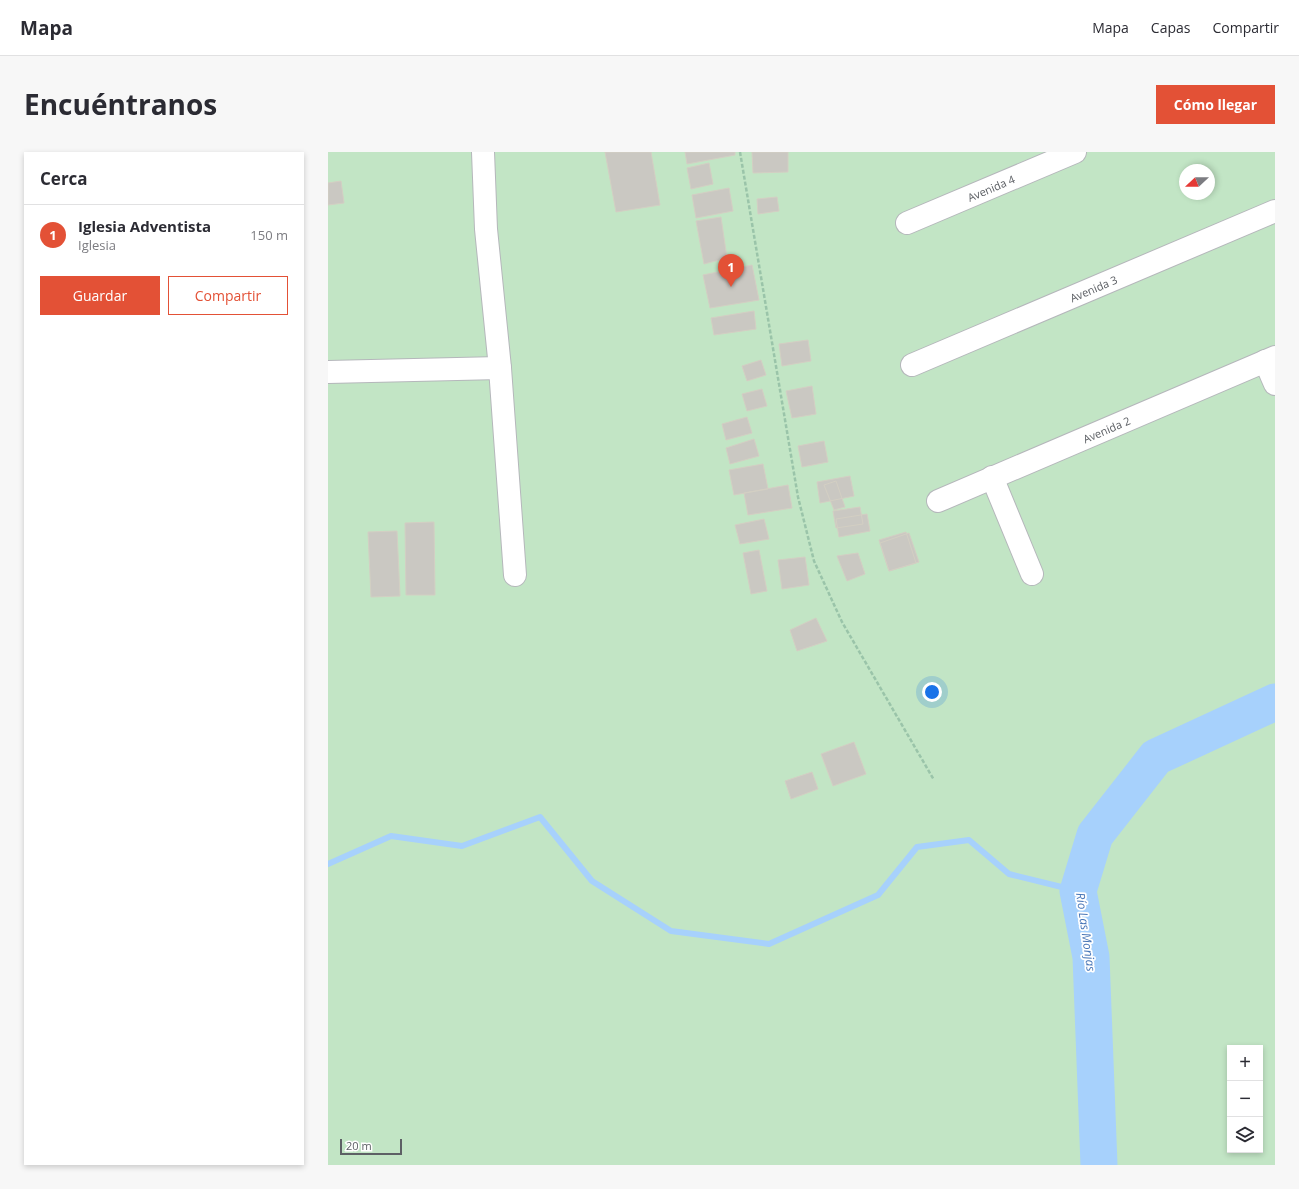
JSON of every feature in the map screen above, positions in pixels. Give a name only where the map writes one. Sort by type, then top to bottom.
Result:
[{"type":"street","points":[[483,152],[486,229],[500,368],[515,575]]},
{"type":"street","name":"Avenida 4","points":[[907,223],[1075,152]]},
{"type":"street","name":"Avenida 3","points":[[912,365],[1275,211]]},
{"type":"street","points":[[1270,359],[1275,384]]},
{"type":"street","name":"Avenida 2","points":[[938,500],[1270,359]]},
{"type":"street","points":[[328,372],[500,368]]},
{"type":"street","points":[[992,477],[1032,574]]},
{"type":"path","points":[[740,152],[798,497],[814,561],[842,622],[934,780]]},
{"type":"green space","points":[[328,152],[1275,152],[1275,1165],[328,1165]]},
{"type":"building","points":[[605,152],[651,152],[660,205],[616,212]]},
{"type":"building","points":[[685,152],[735,152],[735,155],[687,164]]},
{"type":"building","points":[[752,152],[788,152],[788,172],[753,173]]},
{"type":"building","points":[[709,163],[713,184],[691,189],[687,168]]},
{"type":"building","points":[[341,181],[344,203],[328,205],[328,183]]},
{"type":"building","points":[[729,188],[733,211],[696,218],[692,195]]},
{"type":"building","points":[[777,197],[779,211],[758,214],[757,199]]},
{"type":"building","points":[[721,217],[727,258],[704,264],[696,221]]},
{"type":"building","points":[[752,265],[759,300],[710,308],[703,275]]},
{"type":"building","points":[[754,311],[756,329],[714,335],[711,318]]},
{"type":"building","points":[[808,340],[811,361],[782,366],[779,344]]},
{"type":"building","points":[[761,360],[766,375],[747,381],[742,366]]},
{"type":"building","points":[[812,386],[816,414],[792,418],[786,391]]},
{"type":"building","points":[[762,389],[767,406],[747,411],[742,394]]},
{"type":"building","points":[[747,417],[752,433],[726,440],[722,424]]},
{"type":"building","points":[[754,439],[759,456],[730,464],[726,448]]},
{"type":"building","points":[[824,441],[828,462],[802,467],[798,446]]},
{"type":"building","points":[[763,464],[768,489],[734,495],[729,470]]},
{"type":"building","points":[[850,476],[854,496],[820,503],[817,482]]},
{"type":"building","points":[[836,481],[845,507],[834,510],[824,485]]},
{"type":"building","points":[[788,485],[792,508],[748,515],[744,493]]},
{"type":"building","points":[[860,507],[863,524],[836,528],[833,511]]},
{"type":"building","points":[[867,514],[870,531],[839,537],[836,519]]},
{"type":"building","points":[[764,519],[769,539],[740,544],[735,525]]},
{"type":"building","points":[[434,522],[435,595],[406,595],[405,523]]},
{"type":"building","points":[[397,531],[400,596],[371,597],[368,532]]},
{"type":"building","points":[[906,532],[916,563],[889,571],[879,540]]},
{"type":"building","points":[[909,533],[919,562],[889,571],[880,543]]},
{"type":"building","points":[[759,550],[767,591],[751,594],[743,553]]},
{"type":"building","points":[[858,553],[865,574],[847,581],[837,556]]},
{"type":"building","points":[[805,557],[809,585],[782,589],[778,560]]},
{"type":"building","points":[[816,618],[827,641],[797,651],[790,630]]},
{"type":"building","points":[[854,742],[866,774],[833,786],[821,754]]},
{"type":"building","points":[[812,772],[818,789],[791,799],[785,781]]},
{"type":"waterway","name":"Río Las Monjas","points":[[1099,1165],[1091,957],[1078,891],[1095,835],[1156,757],[1275,702]]},
{"type":"waterway","points":[[328,864],[391,836],[462,846],[540,817],[592,881],[671,931],[769,944],[878,895],[917,847],[969,840],[1009,874],[1078,891]]},
{"type":"place","name":"Iglesia Adventista","points":[[731,287]]}]
